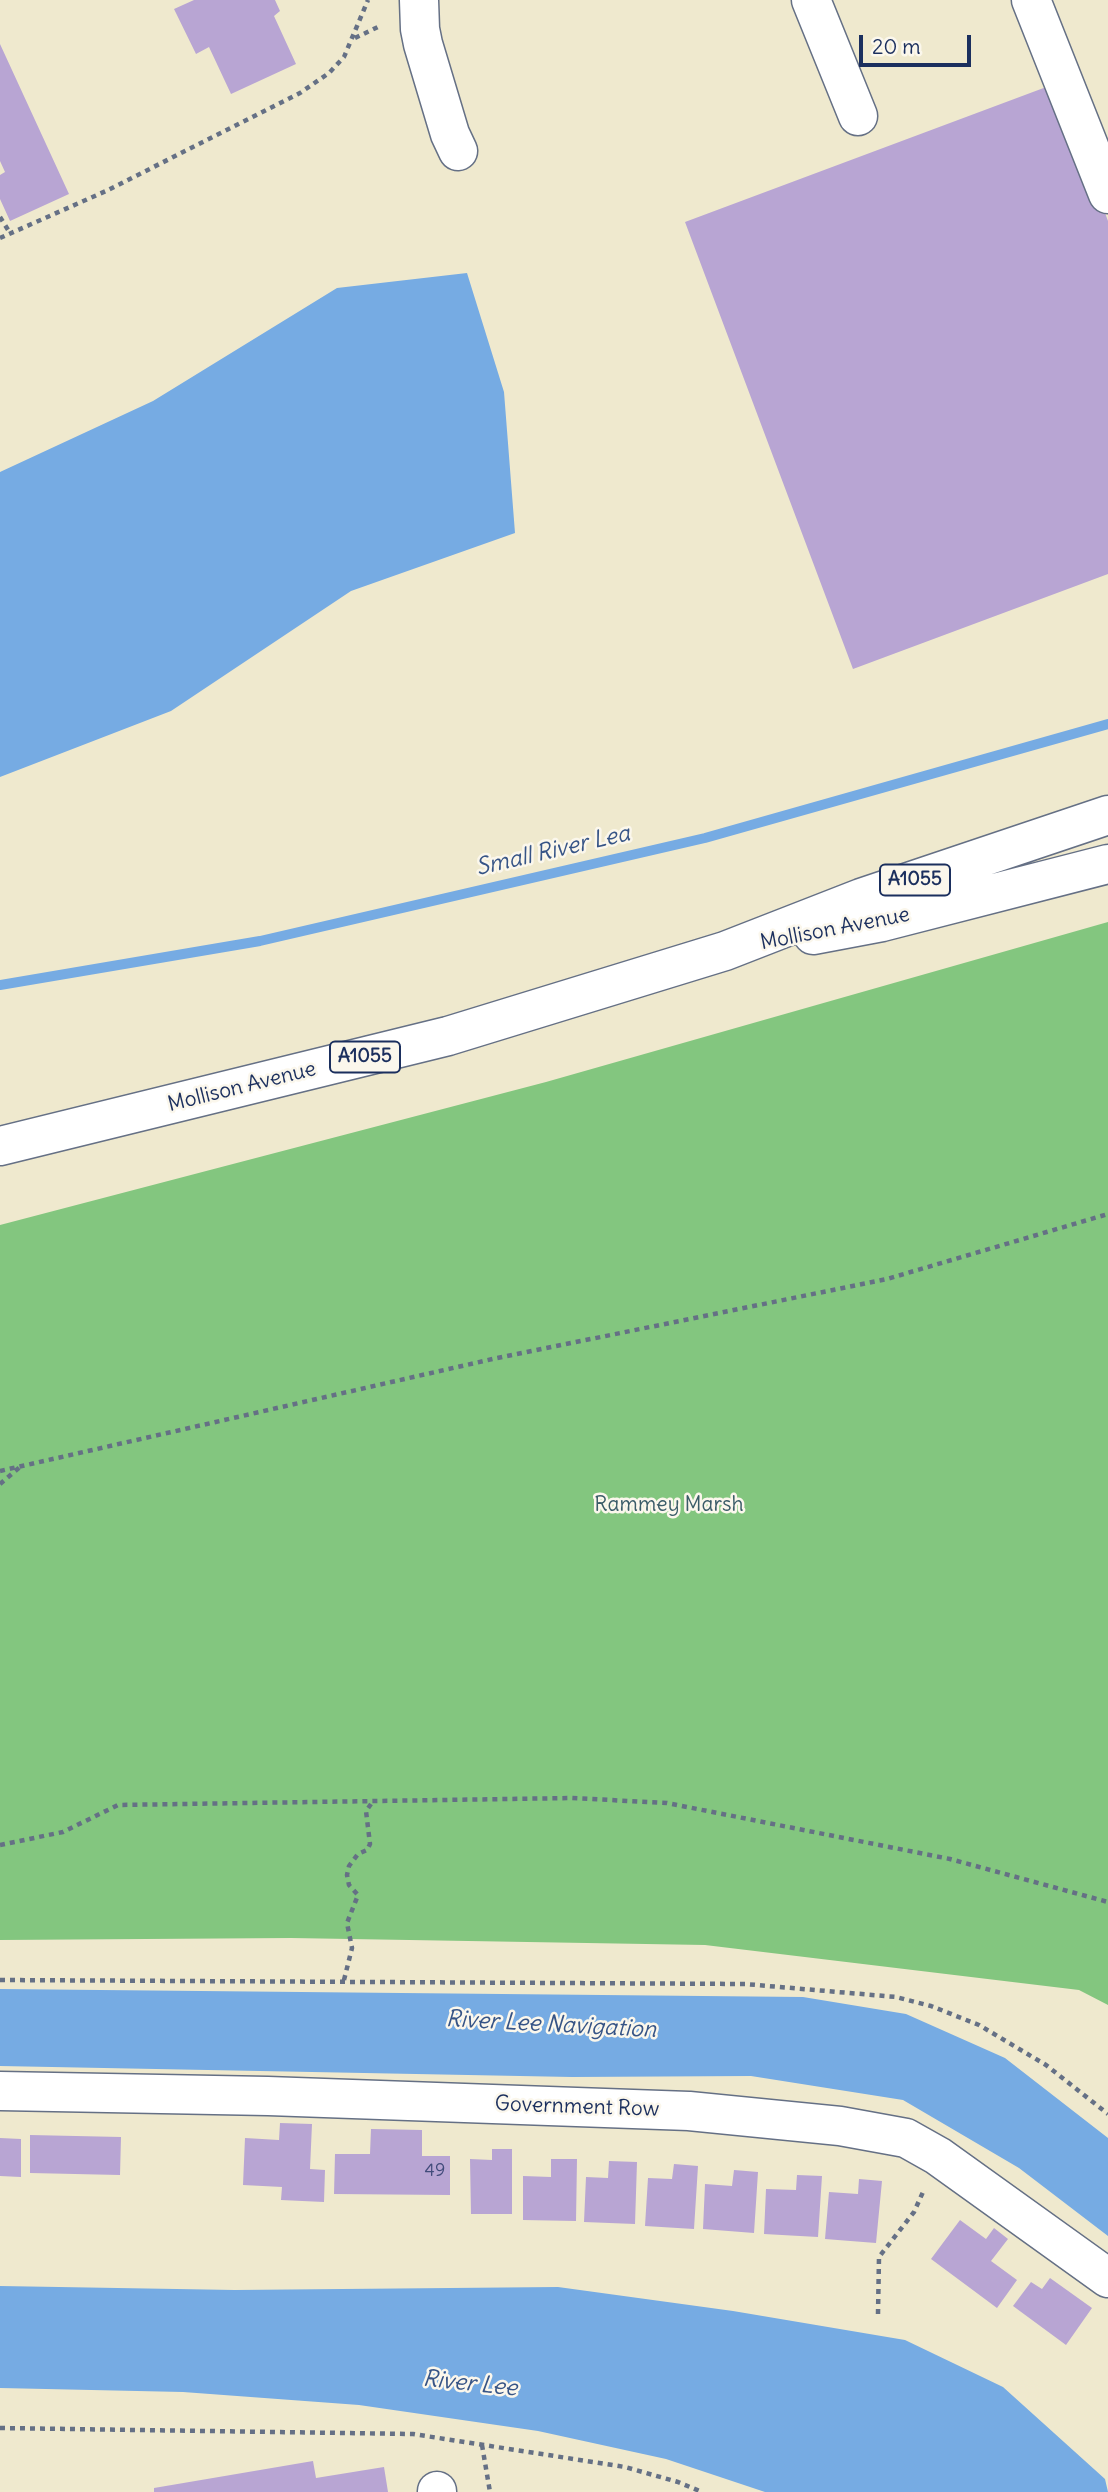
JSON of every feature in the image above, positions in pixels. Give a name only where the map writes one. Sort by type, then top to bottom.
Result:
[{"type":"main road","points":[[811,0],[858,116]]},
{"type":"main road","points":[[1031,0],[1108,194]]},
{"type":"main road","points":[[404,7],[420,29],[450,134],[458,151]]},
{"type":"main road","name":"Mollison Avenue","points":[[0,1146],[448,1036],[725,951],[861,898],[1108,815]]},
{"type":"main road","name":"Mollison Avenue","points":[[725,951],[882,922],[1108,864]]},
{"type":"main road","name":"Government Row","points":[[0,2091],[268,2096],[689,2111],[840,2126],[906,2138],[938,2156],[1108,2278]]},
{"type":"path","points":[[0,238],[106,191],[300,93],[329,73],[344,57],[368,0]]},
{"type":"path","points":[[353,38],[383,25],[404,7]]},
{"type":"path","points":[[0,217],[10,233]]},
{"type":"path","points":[[0,1471],[497,1358],[887,1279],[1108,1214]]},
{"type":"path","points":[[0,1484],[21,1467]]},
{"type":"path","points":[[0,1845],[63,1832],[118,1805],[572,1798],[667,1803],[950,1859],[1108,1902]]},
{"type":"path","points":[[344,1980],[352,1948],[347,1923],[358,1895],[349,1885],[347,1875],[349,1866],[370,1844],[366,1811],[371,1803]]},
{"type":"path","points":[[0,1980],[744,1984],[895,1997],[932,2006],[979,2025],[1046,2065],[1108,2114]]},
{"type":"path","points":[[878,2314],[879,2257],[914,2213],[938,2156]]},
{"type":"path","points":[[0,2428],[412,2434],[625,2467],[702,2492]]},
{"type":"path","points":[[482,2444],[490,2492]]},
{"type":"green space","name":"Rammey Marsh","points":[[1108,922],[1108,2005],[1079,1990],[705,1945],[291,1938],[0,1940],[0,1225],[546,1082]]},
{"type":"water","points":[[467,273],[504,392],[515,533],[351,591],[171,711],[0,777],[0,472],[153,401],[337,288]]},
{"type":"water","name":"River Lee Navigation","points":[[0,1989],[803,1997],[906,2014],[1005,2058],[1108,2138],[1108,2236],[1019,2168],[903,2100],[751,2076],[572,2077],[0,2066]]},
{"type":"water","name":"River Lee","points":[[0,2286],[235,2290],[558,2287],[733,2311],[905,2340],[1003,2387],[1105,2479],[1108,2492],[765,2492],[666,2459],[538,2431],[359,2405],[183,2392],[0,2388]]},
{"type":"building","points":[[194,0],[275,0],[280,11],[274,16],[296,64],[231,94],[209,47],[196,54],[174,9]]},
{"type":"building","points":[[0,44],[69,194],[10,221],[0,199],[0,175],[5,172],[0,161]]},
{"type":"building","points":[[1057,83],[1108,221],[1108,574],[853,669],[685,222]]},
{"type":"building","points":[[280,2123],[312,2124],[310,2169],[325,2170],[324,2202],[281,2200],[282,2187],[243,2185],[245,2138],[279,2140]]},
{"type":"building","points":[[371,2129],[422,2130],[422,2156],[450,2156],[450,2195],[334,2194],[335,2154],[370,2154]]},
{"type":"building","points":[[30,2135],[121,2137],[120,2175],[30,2173]]},
{"type":"building","points":[[0,2138],[21,2139],[21,2177],[0,2176]]},
{"type":"building","points":[[492,2149],[512,2149],[512,2214],[471,2214],[470,2159],[492,2160]]},
{"type":"building","points":[[551,2159],[577,2159],[576,2221],[523,2220],[523,2176],[551,2177]]},
{"type":"building","points":[[609,2161],[637,2162],[635,2224],[584,2222],[586,2177],[608,2178]]},
{"type":"building","points":[[674,2164],[698,2166],[694,2229],[645,2226],[648,2178],[672,2179]]},
{"type":"building","points":[[734,2170],[758,2172],[754,2233],[703,2229],[705,2184],[732,2186]]},
{"type":"building","points":[[797,2175],[822,2176],[818,2237],[764,2234],[766,2189],[796,2190]]},
{"type":"building","points":[[859,2179],[882,2181],[876,2243],[825,2239],[829,2192],[858,2194]]},
{"type":"building","points":[[960,2220],[986,2239],[994,2228],[1008,2239],[991,2261],[1017,2280],[997,2308],[931,2259]]},
{"type":"building","points":[[1050,2278],[1092,2308],[1066,2345],[1013,2306],[1031,2282],[1042,2289]]},
{"type":"building","points":[[313,2461],[316,2478],[384,2467],[388,2492],[154,2492],[154,2488]]},
{"type":"waterway","name":"Small River Lea","points":[[0,985],[260,941],[705,838],[1108,724]]}]
